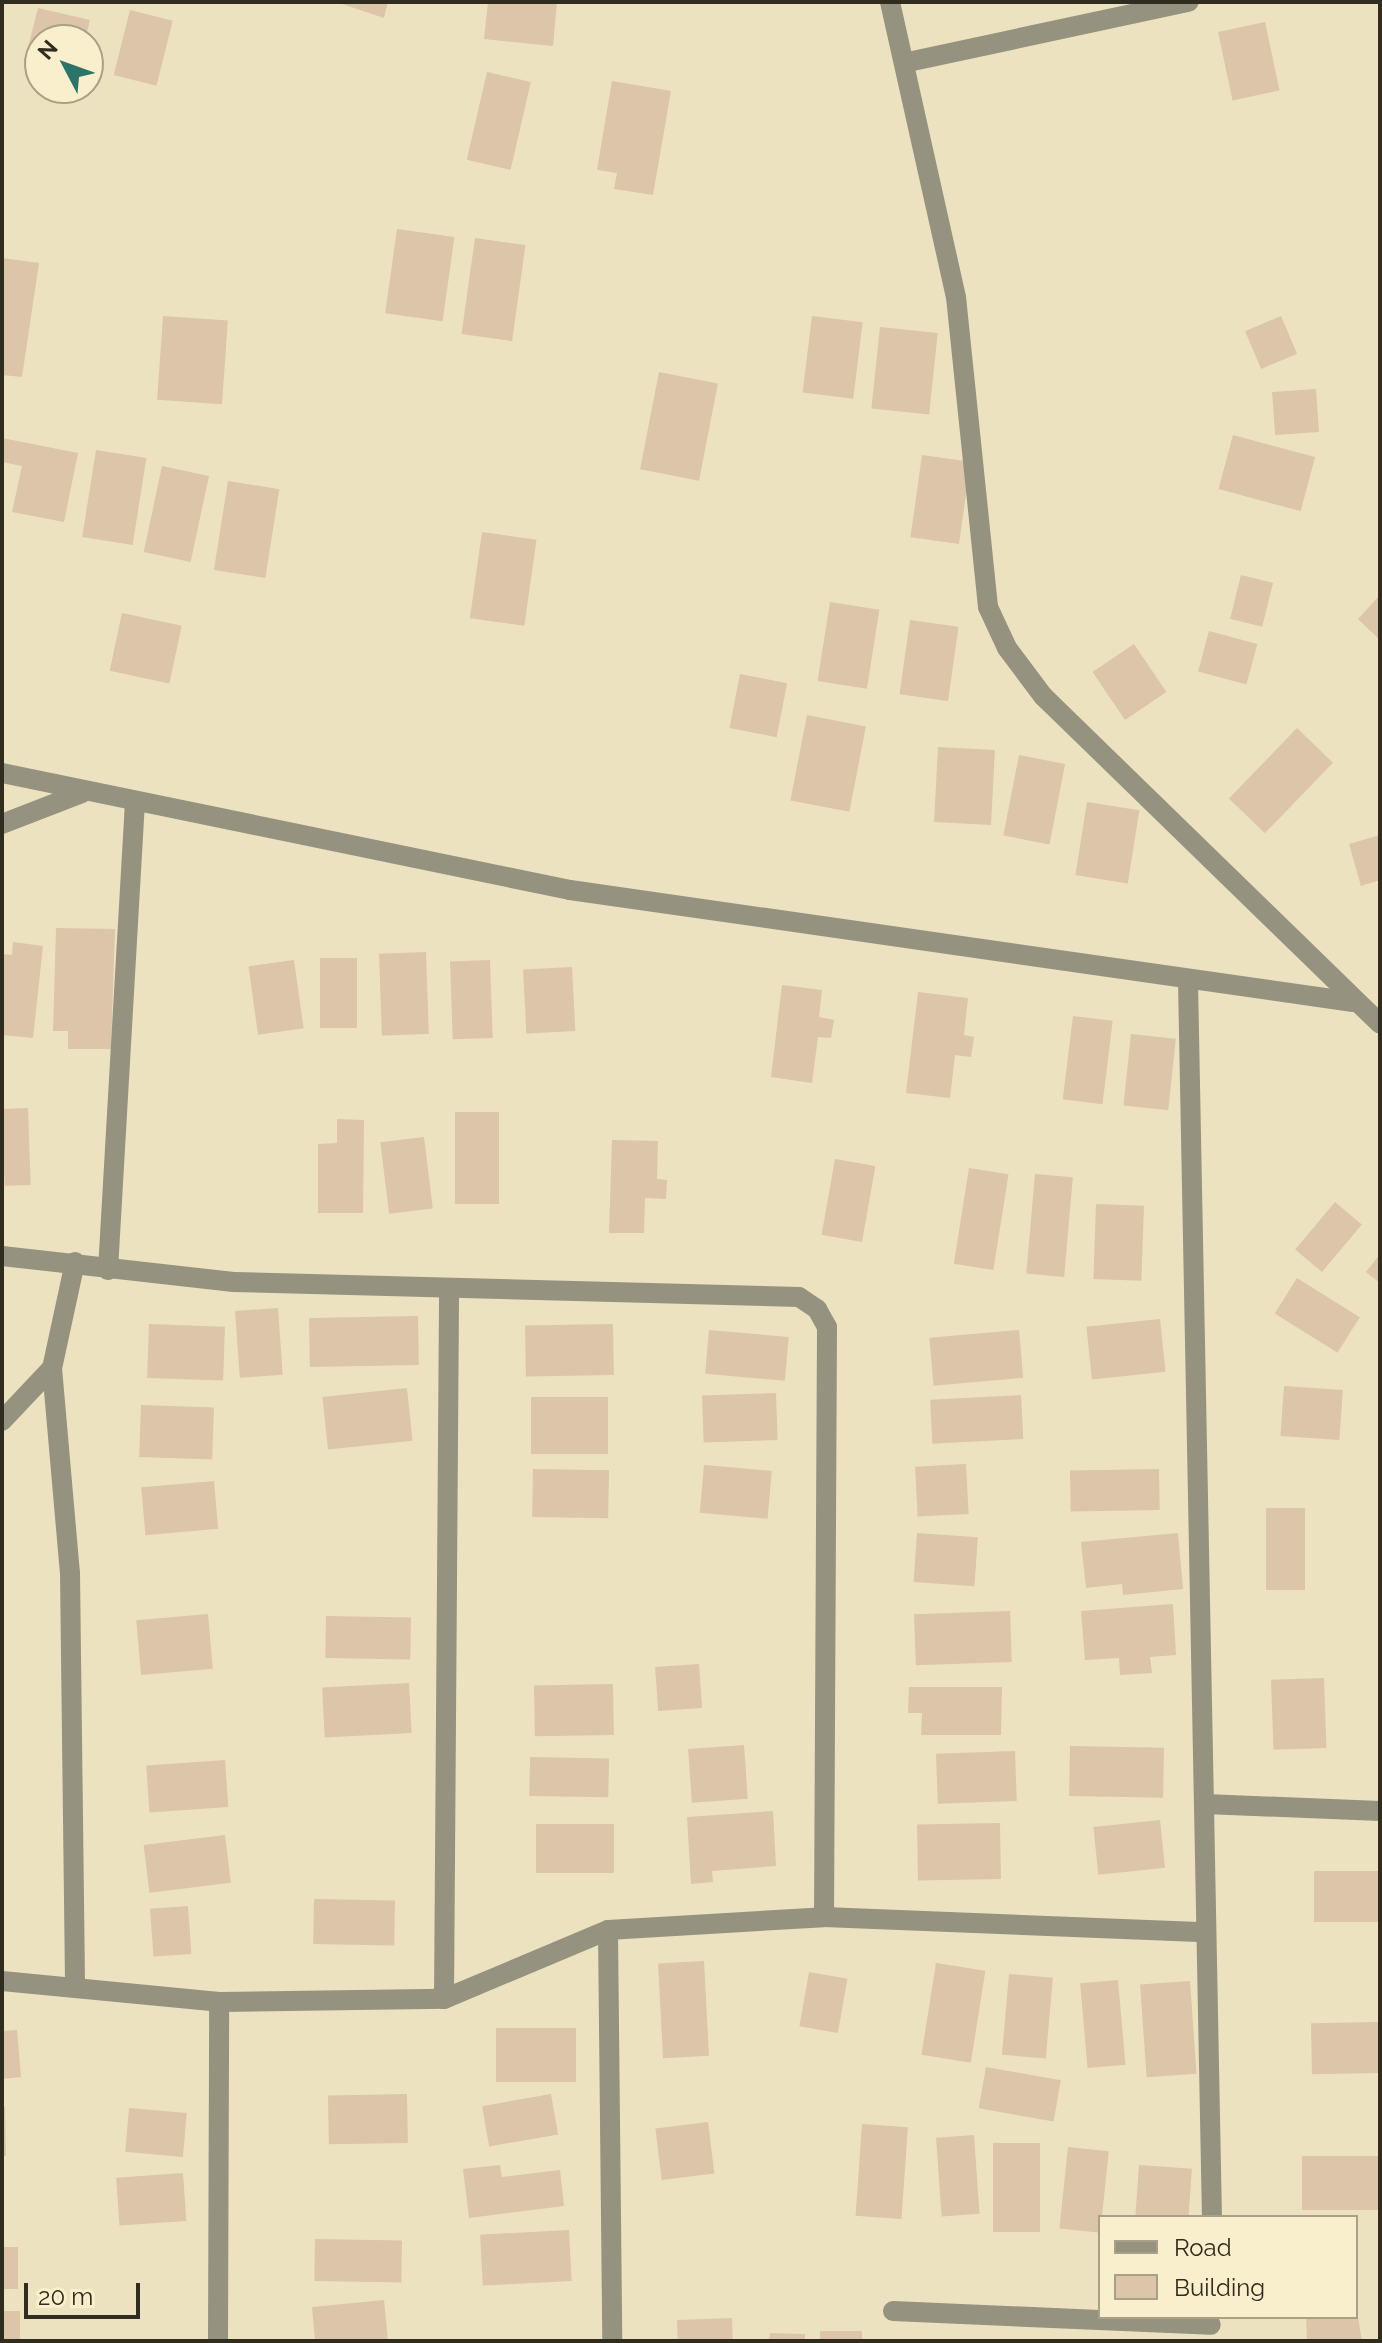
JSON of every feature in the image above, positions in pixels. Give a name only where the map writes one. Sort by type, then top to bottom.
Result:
[{"type":"street","points":[[890,2],[908,62],[956,297],[988,607],[1007,648],[1043,696],[1353,1002],[1380,1024]]},
{"type":"street","points":[[908,62],[1189,2]]},
{"type":"street","points":[[2,773],[135,804],[570,890],[1188,981],[1353,1002]]},
{"type":"street","points":[[2,824],[82,793]]},
{"type":"street","points":[[108,1270],[135,804]]},
{"type":"street","points":[[1188,981],[1212,2215]]},
{"type":"street","points":[[2,1256],[75,1262],[108,1270],[449,1293],[799,1297],[817,1309],[827,1327],[824,1917]]},
{"type":"street","points":[[75,1262],[52,1368],[70,1573],[75,1983]]},
{"type":"street","points":[[444,1999],[449,1293]]},
{"type":"street","points":[[2,1421],[52,1368]]},
{"type":"street","points":[[1205,1804],[1380,1811]]},
{"type":"street","points":[[2,1981],[75,1983],[219,2002],[444,1999],[608,1930],[824,1917],[1205,1932]]},
{"type":"street","points":[[608,1930],[612,2341]]},
{"type":"street","points":[[218,2341],[219,2002]]},
{"type":"street","points":[[893,2311],[1211,2328]]},
{"type":"building","points":[[336,2],[388,2],[384,18]]},
{"type":"building","points":[[488,2],[557,2],[553,46],[484,39]]},
{"type":"building","points":[[38,8],[90,20],[89,24],[34,24]]},
{"type":"building","points":[[130,10],[173,21],[156,86],[114,75]]},
{"type":"building","points":[[1265,22],[1280,90],[1233,100],[1218,32]]},
{"type":"building","points":[[487,72],[531,82],[511,170],[467,160]]},
{"type":"building","points":[[612,81],[671,91],[653,195],[614,189],[617,173],[597,170]]},
{"type":"building","points":[[397,229],[454,237],[443,321],[385,313]]},
{"type":"building","points":[[475,238],[526,245],[512,341],[462,334]]},
{"type":"building","points":[[2,258],[39,263],[22,377],[2,375]]},
{"type":"building","points":[[163,316],[228,321],[222,404],[157,400]]},
{"type":"building","points":[[812,316],[863,322],[853,399],[803,392]]},
{"type":"building","points":[[1281,316],[1297,354],[1261,369],[1245,331]]},
{"type":"building","points":[[880,327],[938,333],[929,415],[871,409]]},
{"type":"building","points":[[659,372],[718,383],[699,481],[640,469]]},
{"type":"building","points":[[1316,389],[1319,432],[1275,435],[1272,392]]},
{"type":"building","points":[[1233,435],[1315,457],[1301,511],[1219,489]]},
{"type":"building","points":[[2,438],[78,453],[64,522],[12,512],[22,466],[2,462]]},
{"type":"building","points":[[96,450],[146,458],[133,545],[82,537]]},
{"type":"building","points":[[922,455],[971,462],[959,544],[910,537]]},
{"type":"building","points":[[162,466],[209,476],[191,562],[144,552]]},
{"type":"building","points":[[228,481],[279,489],[265,578],[214,570]]},
{"type":"building","points":[[482,532],[536,540],[524,626],[470,618]]},
{"type":"building","points":[[1241,575],[1273,583],[1262,627],[1230,619]]},
{"type":"building","points":[[1380,595],[1380,640],[1358,619]]},
{"type":"building","points":[[830,602],[879,610],[867,689],[817,681]]},
{"type":"building","points":[[122,613],[182,626],[169,683],[110,671]]},
{"type":"building","points":[[910,620],[959,627],[948,701],[900,694]]},
{"type":"building","points":[[1209,631],[1257,644],[1246,685],[1198,672]]},
{"type":"building","points":[[1134,644],[1166,692],[1125,720],[1093,672]]},
{"type":"building","points":[[740,674],[787,683],[777,737],[730,728]]},
{"type":"building","points":[[807,715],[866,726],[849,812],[790,800]]},
{"type":"building","points":[[1297,728],[1333,763],[1265,833],[1229,798]]},
{"type":"building","points":[[938,747],[995,750],[991,825],[934,822]]},
{"type":"building","points":[[1019,755],[1065,764],[1049,844],[1003,835]]},
{"type":"building","points":[[1087,802],[1139,810],[1128,883],[1075,875]]},
{"type":"building","points":[[1380,835],[1380,880],[1361,886],[1349,844]]},
{"type":"building","points":[[56,928],[115,929],[111,1049],[68,1049],[68,1031],[53,1031]]},
{"type":"building","points":[[13,942],[43,946],[33,1038],[2,1035],[2,954],[12,955]]},
{"type":"building","points":[[426,952],[429,1034],[382,1036],[379,954]]},
{"type":"building","points":[[320,958],[357,958],[357,1028],[320,1028]]},
{"type":"building","points":[[294,960],[304,1028],[258,1035],[248,966]]},
{"type":"building","points":[[490,960],[493,1038],[453,1039],[450,961]]},
{"type":"building","points":[[572,967],[575,1031],[526,1033],[523,970]]},
{"type":"building","points":[[782,985],[822,990],[819,1017],[834,1020],[831,1038],[818,1037],[812,1083],[771,1077]]},
{"type":"building","points":[[918,992],[968,998],[964,1035],[974,1037],[971,1057],[955,1055],[950,1098],[906,1093]]},
{"type":"building","points":[[1073,1016],[1113,1021],[1102,1104],[1063,1099]]},
{"type":"building","points":[[1131,1034],[1176,1039],[1168,1110],[1123,1106]]},
{"type":"building","points":[[28,1108],[31,1185],[5,1186],[2,1109]]},
{"type":"building","points":[[455,1112],[499,1112],[499,1204],[455,1204]]},
{"type":"building","points":[[337,1119],[364,1120],[363,1213],[318,1213],[318,1144],[337,1143]]},
{"type":"building","points":[[424,1137],[433,1208],[389,1214],[380,1142]]},
{"type":"building","points":[[612,1140],[658,1141],[657,1179],[667,1180],[666,1199],[645,1198],[644,1233],[609,1233]]},
{"type":"building","points":[[835,1159],[875,1166],[862,1242],[822,1235]]},
{"type":"building","points":[[969,1168],[1009,1174],[993,1270],[954,1264]]},
{"type":"building","points":[[1035,1174],[1073,1177],[1064,1277],[1026,1274]]},
{"type":"building","points":[[1335,1202],[1362,1224],[1322,1272],[1295,1249]]},
{"type":"building","points":[[1096,1204],[1144,1206],[1141,1281],[1093,1279]]},
{"type":"building","points":[[1380,1254],[1380,1283],[1366,1272]]},
{"type":"building","points":[[1297,1278],[1360,1317],[1337,1353],[1275,1314]]},
{"type":"building","points":[[278,1308],[283,1375],[240,1378],[235,1311]]},
{"type":"building","points":[[418,1316],[419,1365],[310,1367],[309,1318]]},
{"type":"building","points":[[1160,1319],[1166,1372],[1092,1379],[1086,1327]]},
{"type":"building","points":[[149,1324],[225,1327],[223,1381],[147,1378]]},
{"type":"building","points":[[613,1324],[614,1375],[526,1377],[525,1326]]},
{"type":"building","points":[[709,1330],[789,1337],[785,1381],[705,1374]]},
{"type":"building","points":[[1019,1330],[1023,1378],[934,1386],[929,1338]]},
{"type":"building","points":[[1284,1386],[1343,1390],[1339,1440],[1281,1436]]},
{"type":"building","points":[[407,1388],[413,1441],[328,1450],[322,1397]]},
{"type":"building","points":[[776,1393],[778,1440],[704,1443],[702,1396]]},
{"type":"building","points":[[1021,1395],[1023,1439],[932,1444],[930,1400]]},
{"type":"building","points":[[531,1397],[608,1397],[608,1454],[531,1454]]},
{"type":"building","points":[[141,1405],[214,1408],[212,1460],[139,1457]]},
{"type":"building","points":[[966,1464],[969,1514],[918,1517],[915,1467]]},
{"type":"building","points":[[704,1465],[772,1471],[768,1519],[700,1513]]},
{"type":"building","points":[[533,1469],[609,1470],[608,1518],[532,1517]]},
{"type":"building","points":[[1159,1469],[1160,1510],[1071,1512],[1070,1471]]},
{"type":"building","points":[[214,1481],[218,1529],[145,1535],[141,1487]]},
{"type":"building","points":[[1266,1508],[1305,1508],[1305,1590],[1266,1590]]},
{"type":"building","points":[[917,1533],[978,1537],[974,1586],[914,1582]]},
{"type":"building","points":[[1178,1533],[1183,1589],[1123,1595],[1122,1584],[1086,1588],[1081,1542]]},
{"type":"building","points":[[1173,1604],[1176,1655],[1150,1657],[1152,1673],[1120,1675],[1119,1658],[1085,1660],[1081,1611]]},
{"type":"building","points":[[1010,1611],[1012,1662],[916,1665],[914,1614]]},
{"type":"building","points":[[208,1614],[213,1669],[141,1675],[136,1620]]},
{"type":"building","points":[[326,1616],[411,1617],[410,1659],[325,1658]]},
{"type":"building","points":[[699,1664],[702,1708],[658,1711],[655,1667]]},
{"type":"building","points":[[1324,1678],[1326,1748],[1273,1750],[1271,1680]]},
{"type":"building","points":[[409,1683],[412,1733],[325,1737],[322,1688]]},
{"type":"building","points":[[613,1684],[614,1735],[535,1736],[534,1685]]},
{"type":"building","points":[[909,1687],[1002,1687],[1001,1735],[921,1735],[922,1713],[908,1713]]},
{"type":"building","points":[[744,1745],[748,1799],[692,1803],[688,1749]]},
{"type":"building","points":[[1070,1746],[1164,1748],[1163,1798],[1069,1796]]},
{"type":"building","points":[[1015,1751],[1017,1801],[938,1804],[936,1754]]},
{"type":"building","points":[[530,1757],[609,1758],[608,1797],[529,1796]]},
{"type":"building","points":[[225,1760],[228,1807],[149,1812],[146,1766]]},
{"type":"building","points":[[773,1811],[776,1866],[712,1871],[713,1882],[691,1884],[687,1817]]},
{"type":"building","points":[[1160,1820],[1165,1868],[1098,1875],[1093,1827]]},
{"type":"building","points":[[1000,1823],[1001,1879],[918,1880],[917,1824]]},
{"type":"building","points":[[536,1824],[614,1824],[614,1873],[536,1873]]},
{"type":"building","points":[[225,1835],[231,1883],[149,1893],[144,1845]]},
{"type":"building","points":[[1314,1871],[1380,1871],[1380,1922],[1314,1922]]},
{"type":"building","points":[[314,1899],[395,1900],[394,1945],[313,1944]]},
{"type":"building","points":[[188,1906],[191,1954],[153,1957],[150,1909]]},
{"type":"building","points":[[704,1961],[709,2056],[663,2058],[658,1963]]},
{"type":"building","points":[[936,1963],[985,1971],[971,2063],[921,2055]]},
{"type":"building","points":[[809,1972],[847,1979],[838,2033],[799,2026]]},
{"type":"building","points":[[1009,1974],[1053,1978],[1046,2059],[1002,2055]]},
{"type":"building","points":[[1118,1980],[1125,2065],[1088,2068],[1080,1983]]},
{"type":"building","points":[[1190,1981],[1196,2074],[1147,2077],[1140,1984]]},
{"type":"building","points":[[1378,2022],[1379,2073],[1312,2074],[1311,2023]]},
{"type":"building","points":[[496,2028],[576,2028],[576,2082],[496,2082]]},
{"type":"building","points":[[17,2030],[21,2077],[2,2079],[2,2031]]},
{"type":"building","points":[[986,2067],[1061,2080],[1054,2122],[979,2108]]},
{"type":"building","points":[[407,2094],[408,2143],[329,2144],[328,2095]]},
{"type":"building","points":[[551,2094],[558,2134],[489,2147],[482,2106]]},
{"type":"building","points":[[2,2107],[5,2107],[6,2156],[2,2156]]},
{"type":"building","points":[[129,2108],[187,2113],[183,2157],[125,2152]]},
{"type":"building","points":[[708,2122],[714,2174],[662,2180],[655,2128]]},
{"type":"building","points":[[862,2124],[908,2127],[901,2219],[856,2216]]},
{"type":"building","points":[[974,2135],[980,2214],[942,2216],[936,2138]]},
{"type":"building","points":[[993,2143],[1040,2143],[1040,2232],[993,2232]]},
{"type":"building","points":[[1068,2147],[1109,2151],[1098,2233],[1059,2229]]},
{"type":"building","points":[[1302,2156],[1380,2156],[1380,2210],[1302,2210]]},
{"type":"building","points":[[500,2165],[502,2177],[560,2170],[564,2206],[469,2218],[463,2169]]},
{"type":"building","points":[[1139,2165],[1192,2169],[1189,2215],[1136,2215]]},
{"type":"building","points":[[183,2173],[186,2221],[120,2226],[116,2178]]},
{"type":"building","points":[[569,2230],[572,2281],[483,2286],[480,2235]]},
{"type":"building","points":[[315,2239],[402,2241],[401,2283],[314,2281]]},
{"type":"building","points":[[2,2247],[18,2247],[18,2289],[2,2289]]},
{"type":"building","points":[[384,2300],[388,2341],[315,2341],[312,2307]]},
{"type":"building","points":[[2,2311],[20,2311],[20,2341],[2,2341]]},
{"type":"building","points":[[1358,2317],[1362,2341],[1307,2341],[1306,2319]]},
{"type":"building","points":[[732,2318],[733,2341],[678,2341],[677,2320]]},
{"type":"building","points":[[820,2331],[862,2331],[862,2341],[820,2341]]},
{"type":"building","points":[[770,2333],[805,2334],[805,2341],[769,2341]]}]
